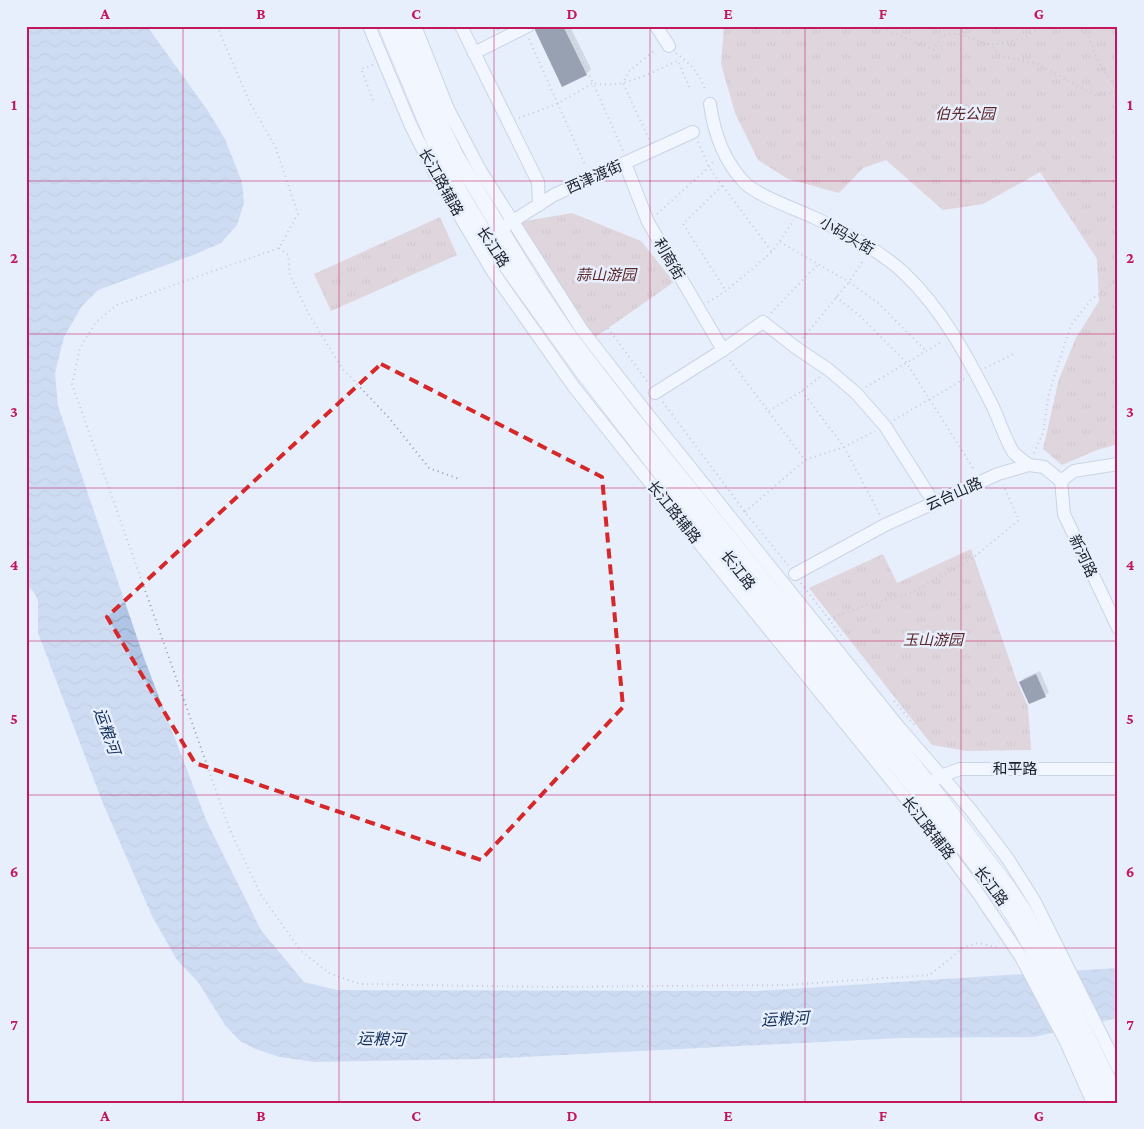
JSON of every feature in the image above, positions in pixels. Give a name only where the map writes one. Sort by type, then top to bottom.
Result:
[{"type":"main road","name":"长江路","points":[[386,26],[438,153],[500,258],[579,368],[776,618],[929,784]]},
{"type":"main road","name":"长江路","points":[[401,26],[444,131],[470,182],[499,230],[569,336],[628,412],[929,784],[1000,896],[1038,949],[1081,1035],[1118,1100]]},
{"type":"main road","name":"长江路","points":[[1081,1035],[1106,1103]]},
{"type":"street","name":"长江路辅路","points":[[369,26],[435,174],[493,272],[574,387],[930,828],[978,893],[1007,937],[1038,949]]},
{"type":"street","name":"长江路辅路","points":[[414,26],[448,108],[480,170],[582,330],[908,739],[929,784],[970,809],[1008,859],[1035,902],[1038,949],[1081,1035],[1093,1103]]},
{"type":"street","points":[[461,26],[538,182],[539,205]]},
{"type":"street","points":[[656,26],[667,43]]},
{"type":"street","points":[[474,53],[526,27]]},
{"type":"street","name":"小码头街","points":[[710,104],[713,123],[722,150],[745,183],[871,248],[909,279],[932,303],[954,335],[993,406],[1014,452],[1029,464]]},
{"type":"street","name":"西津渡街","points":[[499,230],[554,195],[693,132]]},
{"type":"street","name":"利商街","points":[[625,163],[648,222],[723,350]]},
{"type":"street","points":[[656,393],[763,322],[829,370],[856,393],[885,426],[934,503]]},
{"type":"street","points":[[1029,464],[1044,466],[1061,481],[1074,471],[1118,464]]},
{"type":"street","name":"云台山路","points":[[795,574],[886,525],[981,481],[1029,464]]},
{"type":"street","name":"新河路","points":[[1061,481],[1064,514],[1118,628]]},
{"type":"street","name":"和平路","points":[[929,784],[960,769],[1118,769]]},
{"type":"street","name":"长江路辅路","points":[[1081,1035],[1118,1068]]},
{"type":"path","points":[[217,26],[250,101],[275,146],[298,214],[279,248],[117,305],[96,322],[80,348],[72,384],[230,830],[261,895],[301,950],[328,973],[360,984],[550,986],[787,985],[930,975],[964,947],[979,944],[1000,948],[1007,937]]},
{"type":"path","points":[[566,26],[626,158],[625,163]]},
{"type":"path","points":[[878,26],[934,50],[941,36],[956,33],[988,44],[1000,44],[1024,38],[1043,26]]},
{"type":"path","points":[[988,44],[1001,56],[1036,63],[1094,96],[1118,92],[1098,61],[1088,35],[1079,28],[1072,26]]},
{"type":"path","points":[[526,27],[557,104],[591,179]]},
{"type":"path","points":[[654,150],[623,83],[628,72],[667,43],[693,68],[702,81],[710,104]]},
{"type":"path","points":[[510,123],[557,104],[593,82],[603,85],[623,83],[678,61],[690,89]]},
{"type":"path","points":[[374,64],[361,69],[374,102]]},
{"type":"path","points":[[693,132],[709,167],[772,252]]},
{"type":"path","points":[[648,222],[709,167]]},
{"type":"path","points":[[722,186],[683,224],[726,291]]},
{"type":"path","points":[[698,309],[726,291],[772,252],[799,212]]},
{"type":"path","points":[[780,242],[849,282],[878,303],[926,351]]},
{"type":"path","points":[[279,248],[288,255],[290,275],[308,313],[342,368],[390,419],[429,468],[459,479]]},
{"type":"path","points":[[795,347],[849,282],[871,248]]},
{"type":"path","points":[[763,322],[818,264]]},
{"type":"path","points":[[1029,464],[1043,433],[1049,392],[1071,325],[1091,300],[1118,278]]},
{"type":"path","points":[[836,297],[860,316],[906,362],[981,481]]},
{"type":"path","points":[[608,328],[745,512],[845,639]]},
{"type":"path","points":[[856,393],[954,335]]},
{"type":"path","points":[[723,350],[805,460]]},
{"type":"path","points":[[769,411],[802,391],[829,370]]},
{"type":"path","points":[[802,391],[844,447],[886,525]]},
{"type":"path","points":[[829,619],[864,606],[913,592],[974,557],[1019,520],[998,474]]},
{"type":"path","points":[[892,698],[919,731],[908,739]]},
{"type":"highlighted area","points":[[381,364],[602,477],[623,707],[481,860],[195,763],[107,617]]},
{"type":"green space","name":"伯先公园","points":[[724,26],[1118,26],[1118,444],[1097,450],[1062,465],[1043,449],[1059,379],[1076,338],[1099,301],[1097,259],[1040,172],[983,204],[943,210],[886,160],[863,168],[839,193],[788,179],[758,160],[735,113],[721,64]]},
{"type":"green space","name":"蒜山游园","points":[[572,213],[641,241],[674,282],[594,338],[520,222]]},
{"type":"green space","points":[[440,217],[457,255],[331,311],[314,274]]},
{"type":"green space","name":"玉山游园","points":[[971,549],[1016,679],[1028,707],[1031,750],[967,751],[932,745],[809,588],[883,554],[897,583]]},
{"type":"water","name":"运粮河","points":[[26,26],[147,26],[208,111],[225,139],[242,182],[244,203],[237,225],[221,243],[98,290],[82,306],[64,337],[55,373],[58,406],[144,658],[207,822],[261,930],[304,982],[337,990],[757,991],[1118,968],[1118,1018],[1034,1037],[901,1038],[482,1059],[314,1062],[280,1057],[255,1049],[240,1041],[225,1025],[198,982],[177,960],[152,916],[102,801],[38,633],[38,600],[33,591],[26,585]]},
{"type":"building","points":[[536,26],[563,26],[587,75],[562,87],[535,30]]},
{"type":"building","points":[[1036,674],[1046,697],[1029,704],[1019,682]]}]
